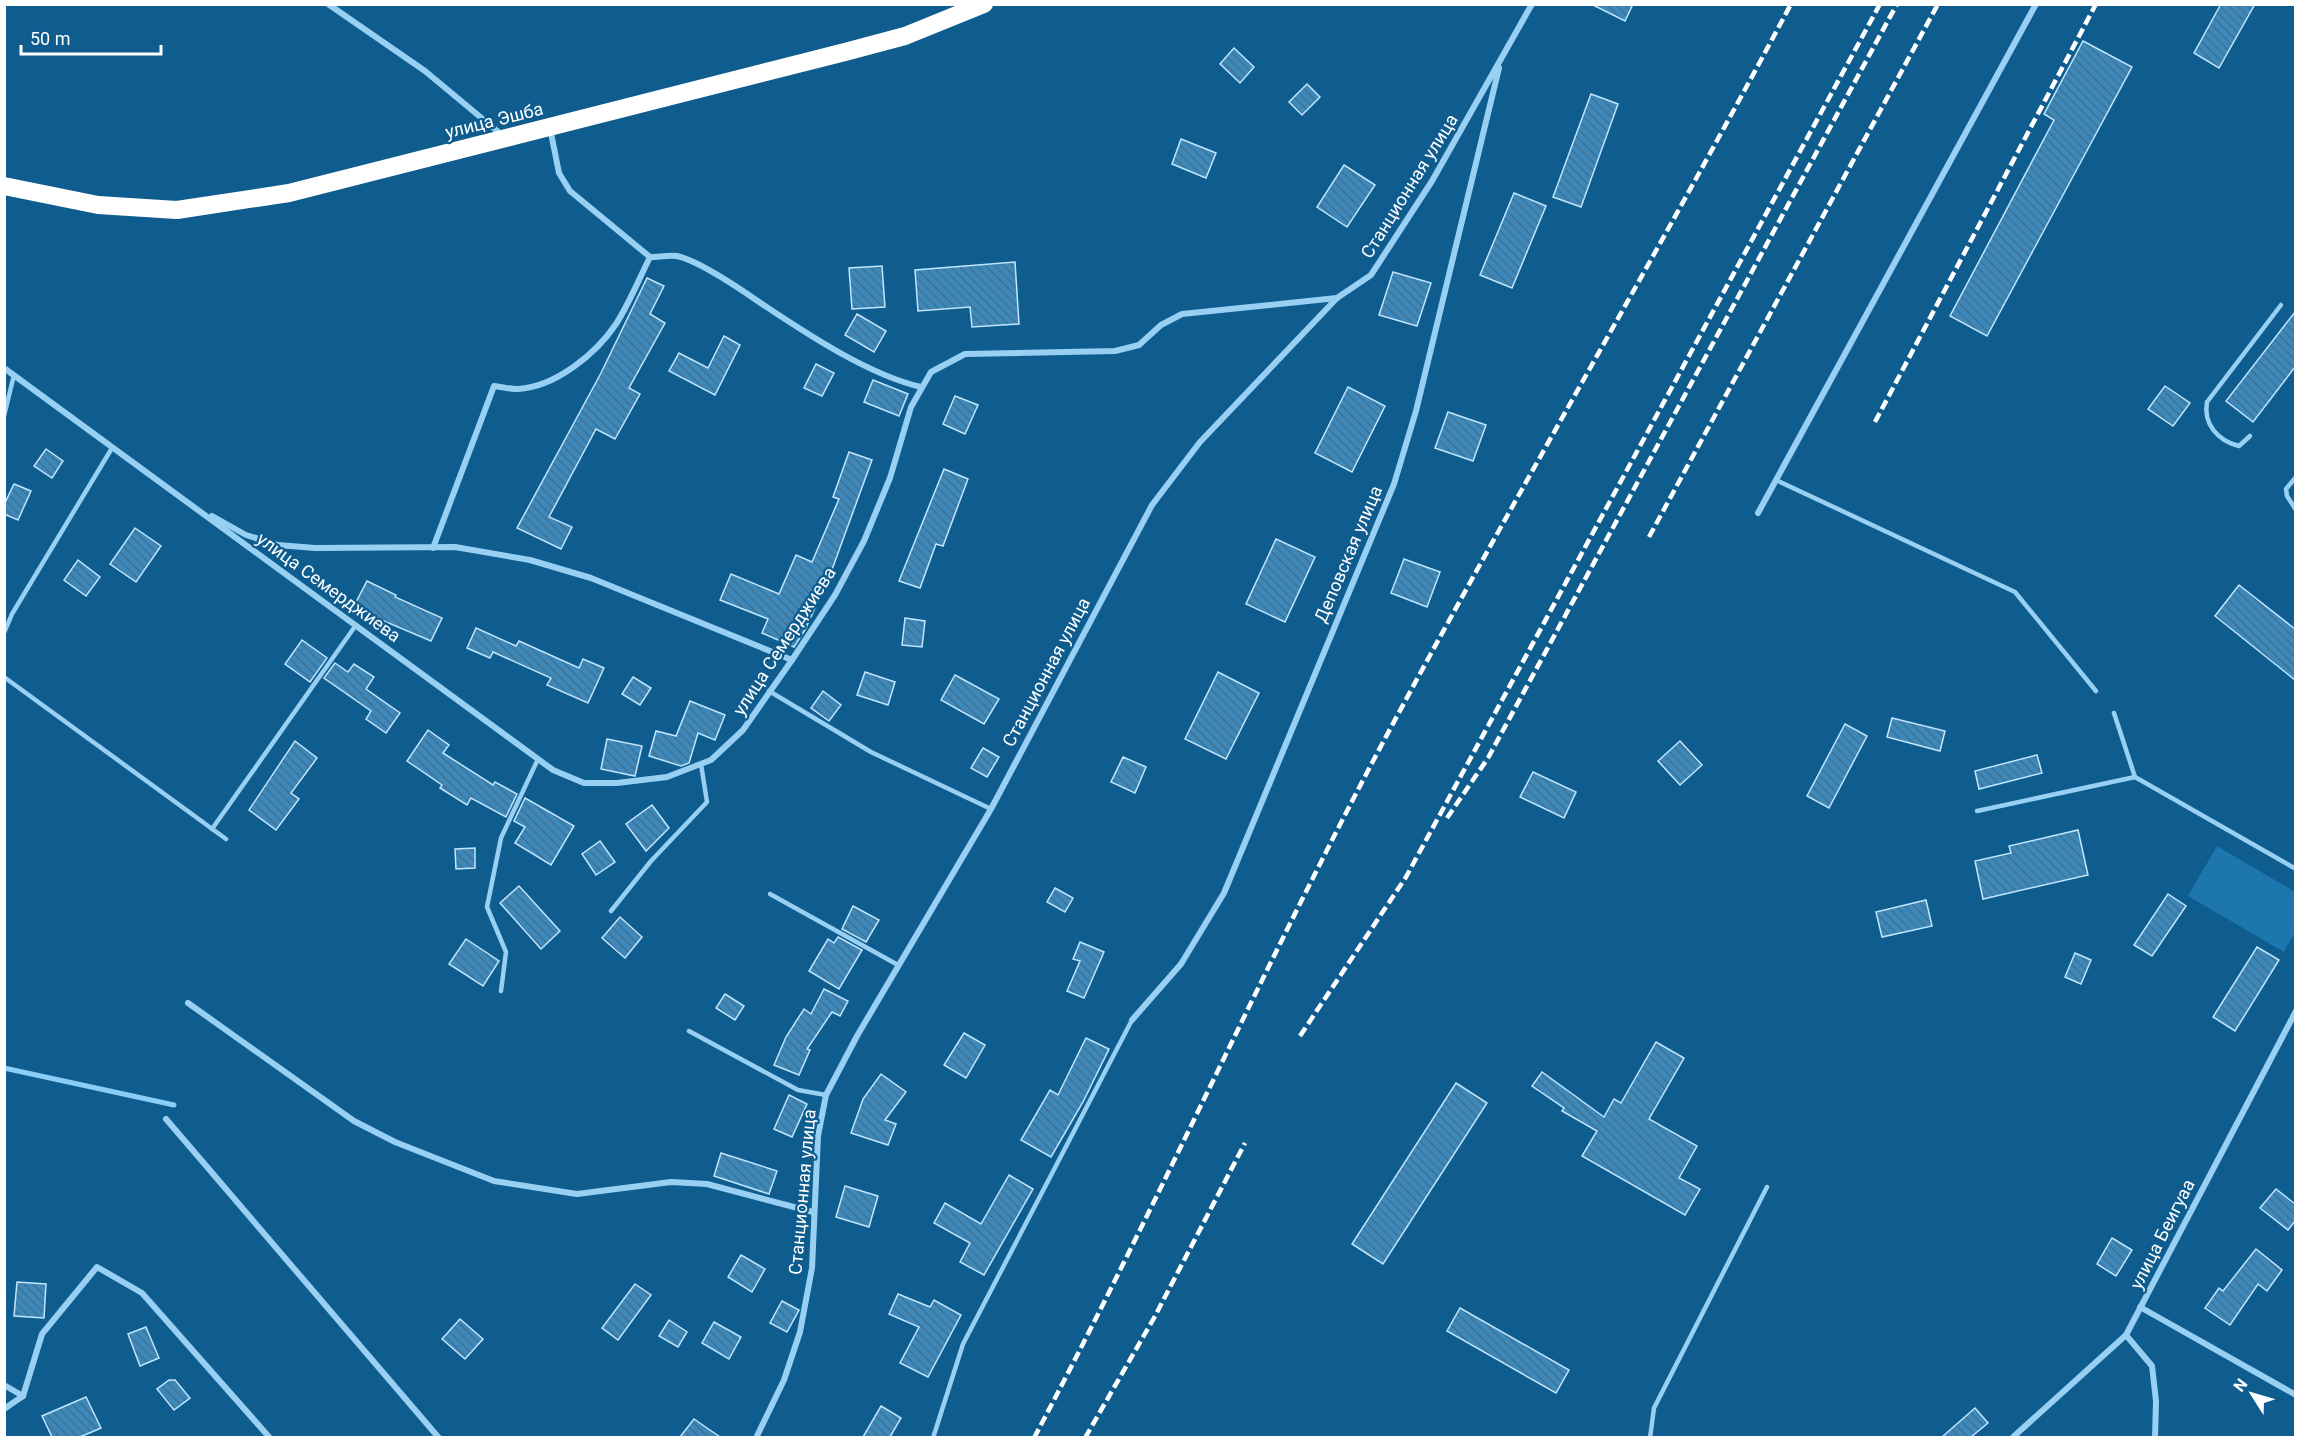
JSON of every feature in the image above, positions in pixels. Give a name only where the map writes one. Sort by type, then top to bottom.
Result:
[{"type":"highway","name":"улица Эшба","points":[[4,186],[98,205],[177,210],[289,193],[904,36],[984,4]]},
{"type":"street","points":[[328,4],[425,71],[505,138]]},
{"type":"street","name":"Станционная улица","points":[[756,1437],[784,1380],[800,1332],[812,1268],[818,1136],[826,1095],[898,965],[991,808],[1164,488],[1200,442],[1337,298],[1371,275],[1391,249],[1532,4]]},
{"type":"street","points":[[1758,513],[2036,4]]},
{"type":"street","name":"Деповская улица","points":[[1132,1020],[1181,963],[1224,892],[1394,484],[1416,411],[1500,62]]},
{"type":"street","points":[[550,128],[559,173],[570,191],[650,257],[677,256],[728,281],[874,371],[895,381],[921,387]]},
{"type":"street","points":[[433,548],[495,386],[517,389],[538,385],[562,372],[597,347],[616,323],[650,257]]},
{"type":"street","name":"улица Семерджиева","points":[[4,368],[553,771],[585,783],[617,783],[667,777],[711,760],[743,730],[835,595],[864,541],[890,478],[911,407],[931,372],[965,354],[1115,351],[1139,345],[1161,325],[1182,314],[1337,298]]},
{"type":"street","points":[[193,506],[246,535],[278,545],[315,548],[455,548],[530,560],[581,575],[792,660]]},
{"type":"street","points":[[188,1003],[354,1121],[394,1142],[494,1181],[577,1194],[671,1182],[707,1184],[813,1212]]},
{"type":"street","name":"улица Беигуаа","points":[[2012,1437],[2126,1335],[2295,1011]]},
{"type":"street","points":[[166,1119],[439,1437]]},
{"type":"street","points":[[4,1409],[22,1396],[42,1334],[97,1267],[142,1293],[270,1437]]},
{"type":"street","points":[[2140,1307],[2295,1395]]},
{"type":"street","points":[[2126,1335],[2152,1366],[2156,1401],[2155,1437]]},
{"type":"street","points":[[4,1385],[22,1396]]},
{"type":"lane","points":[[2250,436],[2239,446],[2227,444],[2216,435],[2205,412],[2207,402],[2281,305]]},
{"type":"lane","points":[[4,416],[14,375]]},
{"type":"lane","points":[[4,633],[18,605],[112,448]]},
{"type":"lane","points":[[2295,477],[2286,489],[2287,496],[2295,510]]},
{"type":"lane","points":[[1776,480],[2015,592],[2096,690]]},
{"type":"lane","points":[[212,829],[356,625]]},
{"type":"lane","points":[[4,677],[226,839]]},
{"type":"lane","points":[[769,692],[871,752],[991,808]]},
{"type":"lane","points":[[2114,713],[2135,777],[2295,869]]},
{"type":"lane","points":[[501,991],[506,952],[487,907],[501,838],[538,759]]},
{"type":"lane","points":[[611,911],[651,861],[707,802],[701,764]]},
{"type":"lane","points":[[1977,811],[2135,777]]},
{"type":"lane","points":[[770,894],[898,965]]},
{"type":"lane","points":[[933,1437],[963,1344],[1132,1020]]},
{"type":"lane","points":[[689,1031],[798,1090],[826,1095]]},
{"type":"lane","points":[[1650,1437],[1654,1408],[1767,1187]]},
{"type":"shaded area","points":[[2217,846],[2295,892],[2295,932],[2284,952],[2188,896]]},
{"type":"building","points":[[1591,4],[1633,4],[1625,21]]},
{"type":"building","points":[[2221,4],[2255,4],[2219,68],[2194,53]]},
{"type":"building","points":[[2083,41],[2132,67],[1987,336],[1950,316],[2054,120],[2044,114]]},
{"type":"building","points":[[1234,48],[1254,67],[1240,83],[1220,64]]},
{"type":"building","points":[[1307,84],[1320,97],[1302,115],[1289,102]]},
{"type":"building","points":[[1591,94],[1618,104],[1581,207],[1553,197]]},
{"type":"building","points":[[1181,139],[1216,153],[1206,178],[1172,164]]},
{"type":"building","points":[[1344,165],[1375,185],[1347,227],[1317,207]]},
{"type":"building","points":[[1514,193],[1546,206],[1512,288],[1480,275]]},
{"type":"building","points":[[1015,262],[1019,324],[972,327],[970,307],[918,311],[915,270]]},
{"type":"building","points":[[882,266],[885,307],[852,309],[849,268]]},
{"type":"building","points":[[1393,272],[1431,283],[1417,326],[1379,315]]},
{"type":"building","points":[[647,278],[664,286],[650,314],[665,323],[629,388],[640,394],[615,439],[596,429],[549,517],[572,527],[561,549],[517,528],[601,373]]},
{"type":"building","points":[[2295,312],[2295,367],[2253,422],[2226,401]]},
{"type":"building","points":[[857,314],[886,331],[874,352],[845,335]]},
{"type":"building","points":[[724,336],[740,345],[715,395],[669,371],[679,353],[708,368]]},
{"type":"building","points":[[816,364],[834,373],[822,396],[804,388]]},
{"type":"building","points":[[873,380],[908,394],[899,416],[864,402]]},
{"type":"building","points":[[2165,386],[2190,403],[2173,426],[2148,409]]},
{"type":"building","points":[[1348,387],[1385,406],[1352,472],[1315,453]]},
{"type":"building","points":[[955,396],[978,405],[965,434],[943,424]]},
{"type":"building","points":[[1448,412],[1486,425],[1473,461],[1435,448]]},
{"type":"building","points":[[46,449],[63,461],[52,478],[34,466]]},
{"type":"building","points":[[849,452],[872,460],[830,575],[805,630],[794,647],[762,633],[768,619],[720,600],[731,574],[779,594],[796,555],[812,562],[839,499],[833,497]]},
{"type":"building","points":[[944,469],[968,479],[943,546],[936,544],[920,588],[899,581]]},
{"type":"building","points":[[14,484],[31,491],[18,520],[4,514],[4,505]]},
{"type":"building","points":[[135,528],[161,546],[136,582],[110,564]]},
{"type":"building","points":[[1276,539],[1315,557],[1285,622],[1246,604]]},
{"type":"building","points":[[1404,559],[1440,572],[1427,607],[1391,593]]},
{"type":"building","points":[[78,560],[100,577],[86,596],[64,580]]},
{"type":"building","points":[[367,581],[396,595],[395,597],[442,618],[431,641],[353,608]]},
{"type":"building","points":[[2239,585],[2295,629],[2295,680],[2215,616]]},
{"type":"building","points":[[905,618],[925,621],[922,647],[902,645]]},
{"type":"building","points":[[476,628],[516,646],[519,641],[579,668],[583,659],[604,668],[588,703],[547,685],[551,678],[493,652],[490,658],[467,648]]},
{"type":"building","points":[[302,640],[327,658],[310,682],[285,664]]},
{"type":"building","points":[[335,663],[348,672],[354,664],[374,677],[366,689],[400,713],[386,733],[366,719],[371,711],[324,678]]},
{"type":"building","points":[[865,672],[895,682],[888,705],[857,695]]},
{"type":"building","points":[[1218,672],[1259,693],[1226,759],[1185,739]]},
{"type":"building","points":[[955,675],[999,699],[984,724],[941,700]]},
{"type":"building","points":[[633,677],[651,688],[640,705],[622,694]]},
{"type":"building","points":[[823,691],[841,705],[829,721],[811,708]]},
{"type":"building","points":[[690,701],[725,715],[715,740],[698,733],[689,763],[681,766],[649,756],[656,731],[676,736]]},
{"type":"building","points":[[1892,718],[1945,731],[1940,751],[1887,737]]},
{"type":"building","points":[[1845,724],[1867,736],[1829,808],[1807,796]]},
{"type":"building","points":[[428,730],[449,745],[443,753],[493,785],[495,782],[517,794],[506,817],[471,798],[467,805],[440,788],[442,785],[407,761]]},
{"type":"building","points":[[607,739],[642,746],[635,776],[601,769]]},
{"type":"building","points":[[295,741],[317,758],[291,793],[299,799],[276,830],[249,810]]},
{"type":"building","points":[[1680,741],[1702,765],[1680,785],[1658,761]]},
{"type":"building","points":[[983,748],[999,757],[987,777],[971,768]]},
{"type":"building","points":[[2037,755],[2042,773],[1979,789],[1975,771]]},
{"type":"building","points":[[1123,757],[1146,767],[1135,793],[1111,782]]},
{"type":"building","points":[[1533,772],[1576,792],[1564,818],[1520,797]]},
{"type":"building","points":[[525,798],[574,826],[551,865],[515,843],[525,827],[514,821]]},
{"type":"building","points":[[652,805],[669,828],[646,851],[626,824]]},
{"type":"building","points":[[2078,830],[2088,875],[1983,899],[1975,861],[2011,853],[2009,846]]},
{"type":"building","points":[[600,841],[615,862],[596,875],[582,854]]},
{"type":"building","points":[[475,848],[475,868],[456,869],[455,849]]},
{"type":"building","points":[[519,886],[560,931],[541,949],[500,903]]},
{"type":"building","points":[[1055,888],[1073,898],[1065,912],[1047,902]]},
{"type":"building","points":[[2168,894],[2186,906],[2152,956],[2134,945]]},
{"type":"building","points":[[1926,900],[1932,926],[1882,937],[1876,912]]},
{"type":"building","points":[[853,906],[879,920],[866,942],[842,929]]},
{"type":"building","points":[[620,917],[642,937],[625,958],[602,938]]},
{"type":"building","points":[[838,937],[862,950],[839,989],[809,971],[828,939],[834,943]]},
{"type":"building","points":[[466,939],[499,961],[483,986],[449,964]]},
{"type":"building","points":[[1080,942],[1104,952],[1084,998],[1067,991],[1080,961],[1073,959]]},
{"type":"building","points":[[2257,947],[2279,960],[2235,1031],[2213,1017]]},
{"type":"building","points":[[2075,953],[2091,960],[2081,984],[2065,977]]},
{"type":"building","points":[[824,989],[848,1001],[840,1016],[832,1012],[807,1049],[810,1050],[799,1075],[774,1065],[786,1037],[804,1009],[811,1014]]},
{"type":"building","points":[[725,994],[744,1006],[735,1020],[716,1008]]},
{"type":"building","points":[[964,1033],[985,1045],[966,1078],[944,1065]]},
{"type":"building","points":[[1086,1038],[1109,1049],[1083,1102],[1051,1157],[1021,1140],[1050,1090],[1058,1095]]},
{"type":"building","points":[[1656,1042],[1684,1058],[1649,1119],[1697,1146],[1679,1178],[1700,1189],[1685,1215],[1582,1156],[1597,1131],[1562,1111],[1564,1108],[1532,1086],[1542,1072],[1604,1117],[1614,1099],[1621,1103]]},
{"type":"building","points":[[881,1074],[906,1092],[885,1120],[896,1124],[888,1145],[851,1133],[863,1099]]},
{"type":"building","points":[[1456,1083],[1487,1103],[1383,1264],[1352,1244]]},
{"type":"building","points":[[789,1095],[807,1104],[792,1137],[774,1129]]},
{"type":"building","points":[[721,1153],[777,1171],[769,1194],[714,1176]]},
{"type":"building","points":[[1009,1175],[1033,1189],[984,1275],[960,1262],[970,1243],[934,1223],[945,1203],[981,1224]]},
{"type":"building","points":[[845,1186],[878,1196],[869,1227],[836,1217]]},
{"type":"building","points":[[2276,1189],[2295,1204],[2295,1221],[2288,1230],[2260,1208]]},
{"type":"building","points":[[2112,1238],[2132,1250],[2116,1276],[2097,1264]]},
{"type":"building","points":[[2256,1249],[2282,1270],[2267,1291],[2258,1284],[2230,1325],[2205,1308],[2219,1288],[2223,1291]]},
{"type":"building","points":[[741,1255],[765,1269],[752,1292],[728,1277]]},
{"type":"building","points":[[17,1282],[46,1284],[44,1318],[14,1316]]},
{"type":"building","points":[[635,1284],[651,1295],[618,1340],[602,1328]]},
{"type":"building","points":[[898,1294],[930,1307],[934,1300],[961,1315],[928,1377],[900,1363],[919,1327],[889,1314]]},
{"type":"building","points":[[782,1301],[799,1310],[787,1332],[770,1323]]},
{"type":"building","points":[[1460,1308],[1569,1370],[1556,1393],[1447,1331]]},
{"type":"building","points":[[460,1319],[483,1339],[465,1359],[442,1339]]},
{"type":"building","points":[[669,1320],[687,1332],[678,1347],[659,1336]]},
{"type":"building","points":[[714,1322],[741,1337],[729,1359],[702,1343]]},
{"type":"building","points":[[146,1327],[159,1358],[140,1366],[128,1334]]},
{"type":"building","points":[[169,1380],[175,1380],[190,1398],[174,1410],[157,1389]]},
{"type":"building","points":[[86,1397],[101,1428],[80,1437],[52,1437],[42,1416]]},
{"type":"building","points":[[881,1406],[901,1418],[890,1437],[863,1437]]},
{"type":"building","points":[[1975,1408],[1988,1423],[1971,1437],[1942,1437]]},
{"type":"building","points":[[694,1419],[720,1437],[680,1437]]},
{"type":"waterway","points":[[4,1068],[174,1105]]},
{"type":"railway","points":[[1034,1438],[1381,746],[1791,4]]},
{"type":"railway","points":[[1300,1036],[1406,877],[1880,4]]},
{"type":"railway","points":[[1447,818],[1488,758],[1897,4]]},
{"type":"railway","points":[[1649,537],[1938,4]]},
{"type":"railway","points":[[1875,422],[2096,4]]},
{"type":"railway","points":[[1085,1438],[1154,1318],[1245,1143]]}]
